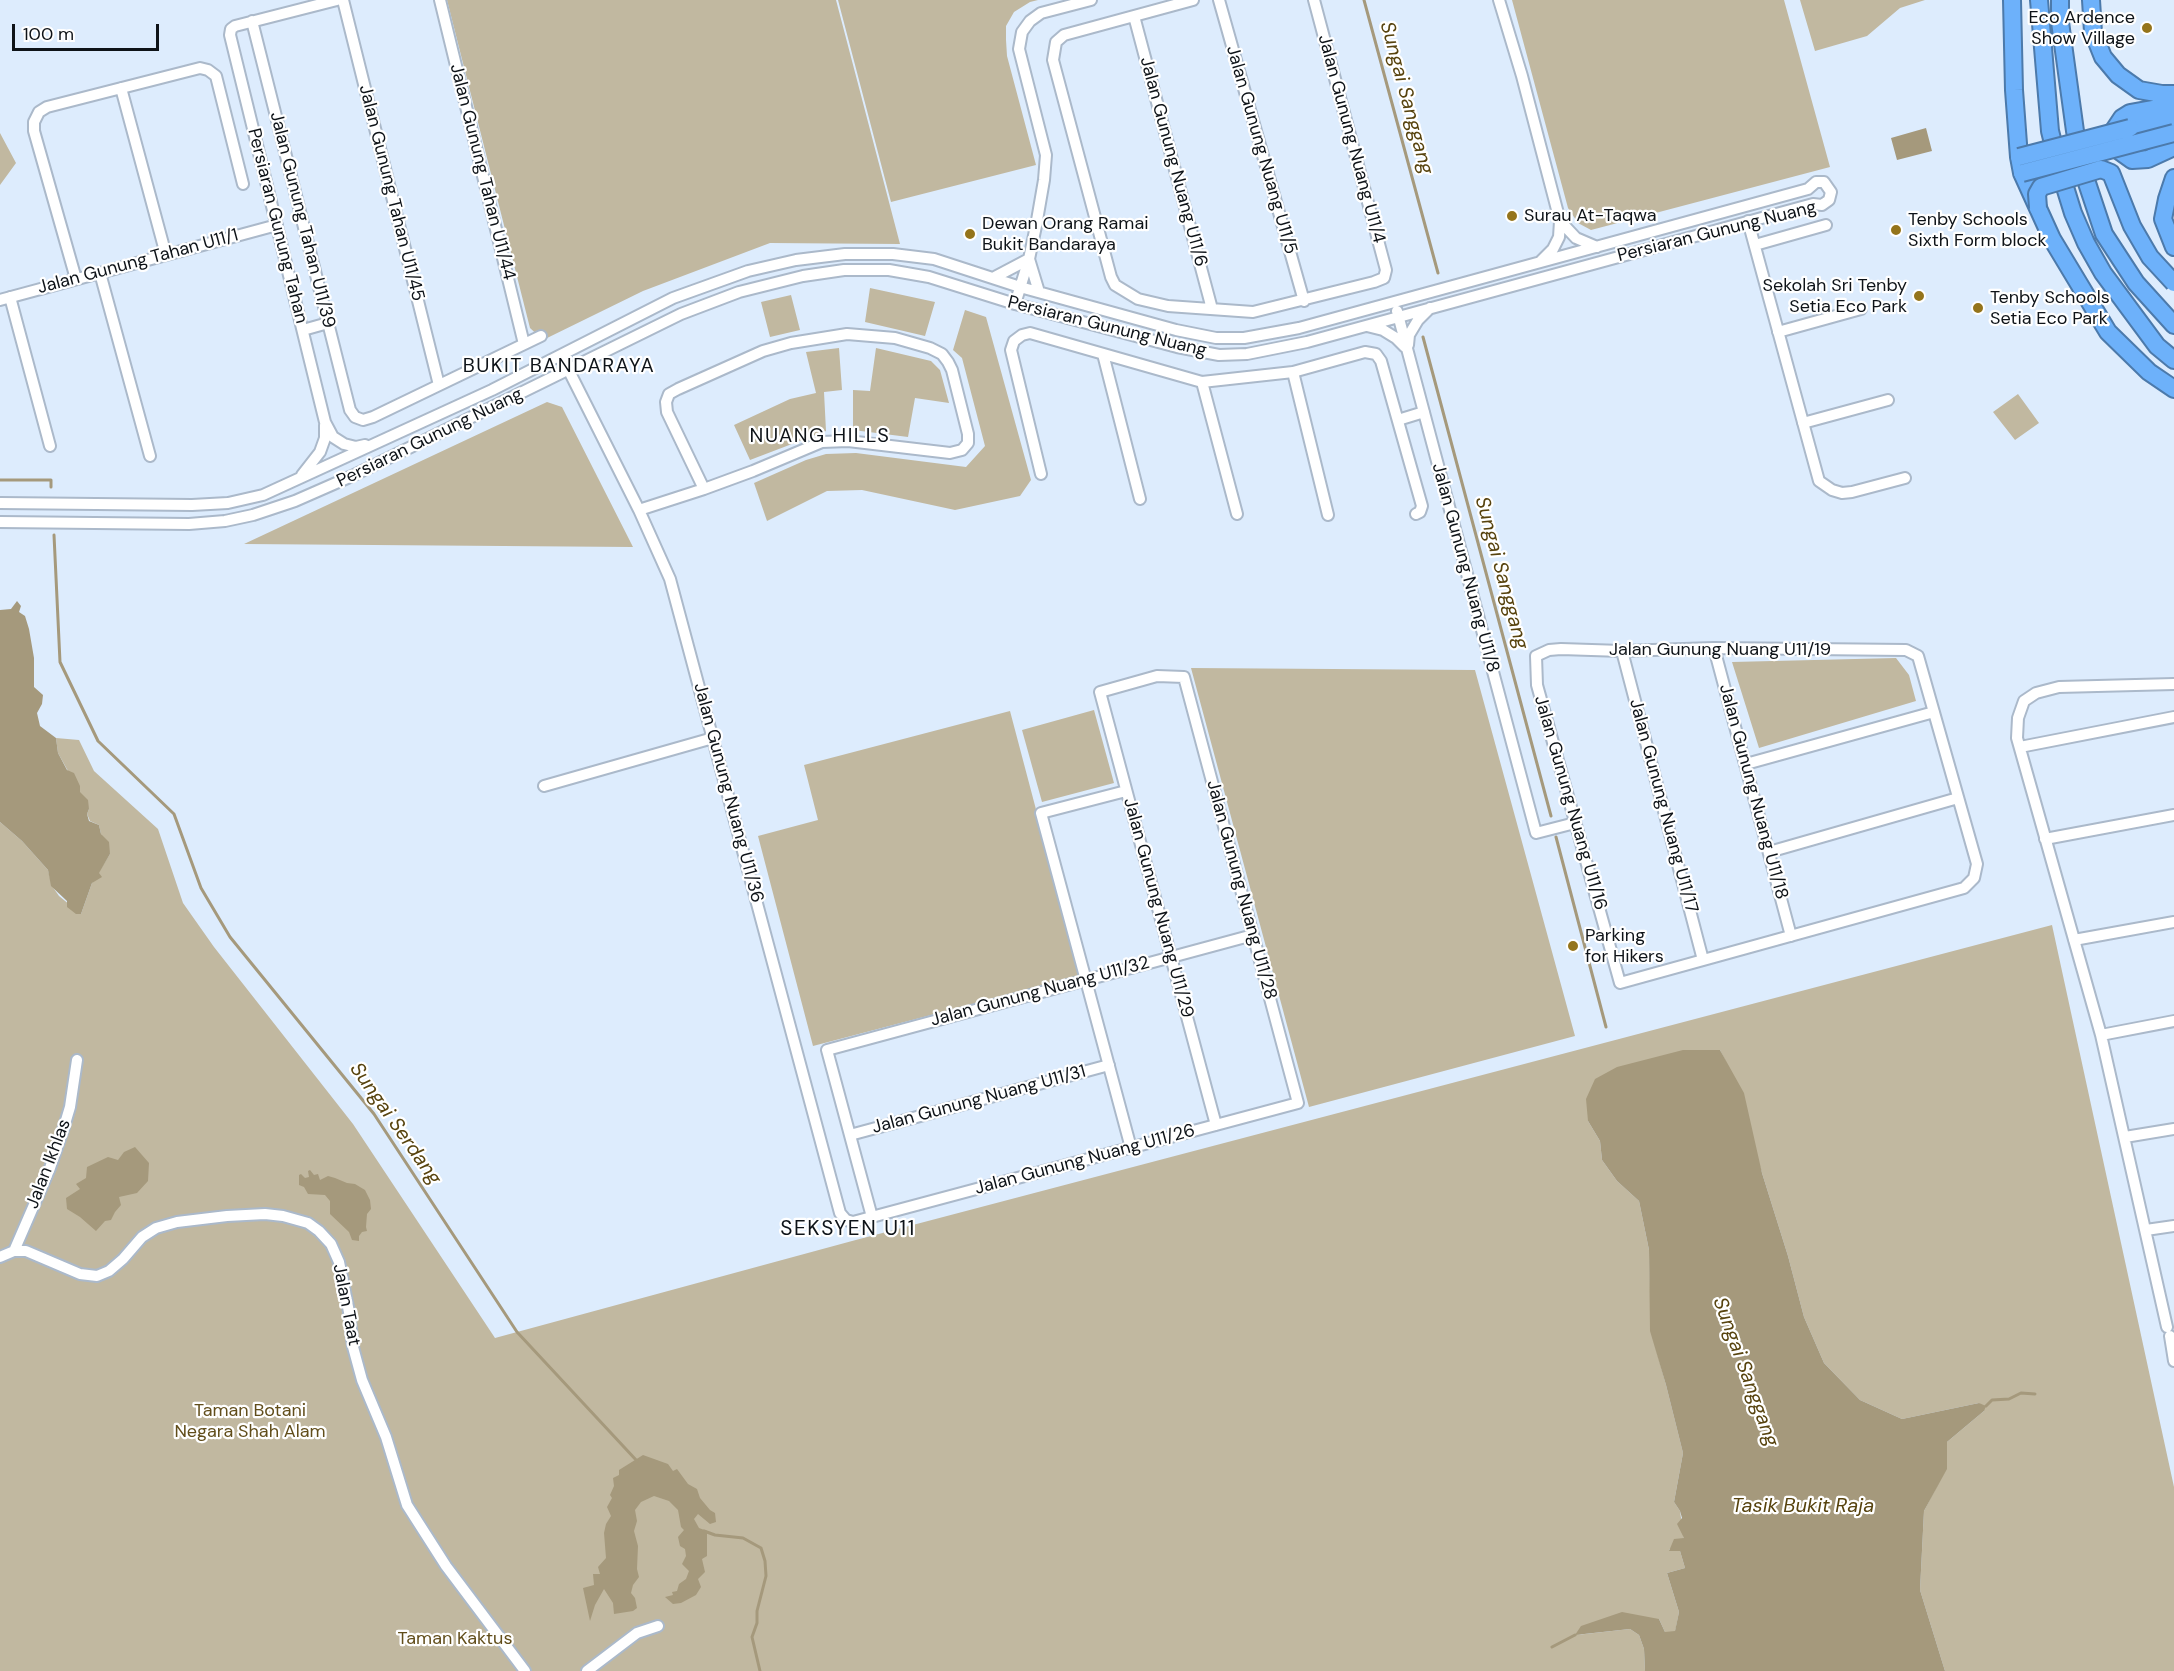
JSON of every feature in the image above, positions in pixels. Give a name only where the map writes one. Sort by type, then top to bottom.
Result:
[{"type":"highway","points":[[2012,0],[2014,90],[2020,165],[2052,239],[2108,332],[2149,372],[2174,389]]},
{"type":"highway","points":[[2039,0],[2050,130],[2073,213],[2103,273],[2157,346],[2174,360]]},
{"type":"highway","points":[[2060,0],[2060,22],[2074,131],[2087,183],[2104,234],[2136,283],[2174,324]]},
{"type":"highway","points":[[2091,0],[2093,32],[2103,57],[2118,75],[2139,90],[2174,94]]},
{"type":"highway","points":[[2174,105],[2130,113],[2122,118],[2114,130],[2118,150],[2132,160],[2148,159],[2174,147]]},
{"type":"highway","points":[[2020,165],[2174,117]]},
{"type":"highway","points":[[2020,165],[2174,133]]},
{"type":"highway","points":[[2038,208],[2037,194],[2041,187],[2101,169],[2111,173],[2132,226],[2150,257],[2174,284]]},
{"type":"highway","points":[[2174,178],[2163,219],[2174,247]]},
{"type":"street","points":[[252,21],[337,0]]},
{"type":"street","name":"Jalan Gunung Tahan U11/45","points":[[344,0],[439,385]]},
{"type":"street","name":"Jalan Gunung Tahan U11/44","points":[[440,0],[524,344]]},
{"type":"street","points":[[1015,304],[1029,259],[1044,180],[1046,155],[1019,49],[1022,32],[1030,21],[1041,13],[1091,0]]},
{"type":"street","points":[[1193,0],[1064,35],[1056,42],[1053,60],[1111,277],[1115,285],[1138,299],[1168,306],[1253,312],[1304,301]]},
{"type":"street","name":"Jalan Gunung Nuang U11/5","points":[[1219,0],[1304,301]]},
{"type":"street","name":"Jalan Gunung Nuang U11/4","points":[[1304,301],[1374,282],[1384,278],[1386,270],[1314,0]]},
{"type":"street","points":[[1499,0],[1522,76],[1560,221],[1559,237],[1553,249],[1540,262]]},
{"type":"street","name":"Jalan Gunung Nuang U11/6","points":[[1134,16],[1212,309]]},
{"type":"street","name":"Persiaran Gunung Tahan","points":[[252,21],[235,26],[231,29],[230,35],[325,422]]},
{"type":"street","name":"Jalan Gunung Tahan U11/39","points":[[252,21],[350,410],[355,417],[363,420],[374,417],[439,385]]},
{"type":"street","points":[[76,279],[34,131],[34,122],[39,112],[47,107],[200,68],[208,70],[216,76],[243,184]]},
{"type":"street","points":[[121,88],[166,255]]},
{"type":"street","name":"Persiaran Gunung Nuang","points":[[0,503],[192,505],[228,503],[263,495],[492,390],[683,294],[748,271],[796,260],[846,254],[893,254],[934,259],[1020,287],[1176,330],[1216,338],[1244,338],[1299,328],[1808,189],[1816,182],[1824,182],[1830,188],[1829,200],[1822,205],[1813,204],[1306,342],[1247,354],[1219,355],[1177,347],[1015,304],[929,278],[889,270],[844,270],[803,276],[739,292],[681,314],[352,476],[295,501],[253,515],[225,521],[189,524],[0,522]]},
{"type":"street","points":[[1560,221],[1576,238],[1597,246]]},
{"type":"street","points":[[1748,221],[1819,481],[1832,490],[1842,493],[1905,477]]},
{"type":"street","name":"Jalan Gunung Tahan U11/1","points":[[5,298],[277,225]]},
{"type":"street","points":[[1755,245],[1826,225]]},
{"type":"street","points":[[993,278],[1029,259]]},
{"type":"street","points":[[1029,259],[1040,292]]},
{"type":"street","points":[[100,273],[150,456]]},
{"type":"street","points":[[5,298],[50,446]]},
{"type":"street","name":"Jalan Gunung Nuang U11/8","points":[[1394,302],[1536,833],[1575,823]]},
{"type":"street","points":[[1407,350],[1409,335],[1418,320],[1431,308]]},
{"type":"street","points":[[1778,332],[1861,309]]},
{"type":"street","points":[[303,330],[328,323]]},
{"type":"street","points":[[1367,325],[1383,330],[1396,338],[1407,350]]},
{"type":"street","points":[[1041,474],[1011,350],[1014,341],[1022,335],[1030,333],[1202,382],[1293,372],[1365,352],[1376,354],[1382,361],[1422,506],[1420,512],[1416,514]]},
{"type":"street","points":[[639,510],[704,489],[753,471],[810,446],[834,441],[950,453],[962,450],[968,443],[968,434],[952,370],[942,354],[917,344],[873,335],[847,334],[763,351],[678,389],[669,394],[666,402],[667,412],[704,489]]},
{"type":"street","points":[[439,385],[541,336]]},
{"type":"street","name":"Jalan Gunung Nuang U11/36","points":[[561,354],[639,510],[670,579],[840,1213],[846,1220],[853,1222],[872,1217]]},
{"type":"street","points":[[1103,354],[1140,499]]},
{"type":"street","points":[[1293,372],[1328,515]]},
{"type":"street","points":[[1202,382],[1237,514]]},
{"type":"street","points":[[1803,423],[1888,400]]},
{"type":"street","points":[[1398,420],[1424,412]]},
{"type":"street","points":[[325,422],[333,437],[344,444],[356,447],[372,445]]},
{"type":"street","points":[[298,479],[321,452],[325,438],[325,422]]},
{"type":"street","name":"Jalan Gunung Nuang U11/19","points":[[1536,656],[1549,650],[1561,649],[1622,651],[1714,648],[1906,650],[1918,656],[1934,712]]},
{"type":"street","name":"Jalan Gunung Nuang U11/18","points":[[1714,648],[1791,936]]},
{"type":"street","name":"Jalan Gunung Nuang U11/17","points":[[1622,651],[1703,960]]},
{"type":"street","name":"Jalan Gunung Nuang U11/16","points":[[1536,656],[1537,685],[1620,983],[1703,960]]},
{"type":"street","name":"Jalan Gunung Nuang U11/28","points":[[1100,692],[1157,676],[1184,677],[1298,1103]]},
{"type":"street","points":[[2174,684],[2059,687],[2036,693],[2024,701],[2018,718],[2017,738],[2100,1035],[2171,1331],[2174,1361]]},
{"type":"street","name":"Jalan Gunung Nuang U11/29","points":[[1100,692],[1216,1125]]},
{"type":"street","points":[[1703,960],[1964,888],[1974,878],[1977,864],[1934,712],[1746,764]]},
{"type":"street","points":[[2020,747],[2174,717]]},
{"type":"street","points":[[544,786],[713,738]]},
{"type":"street","points":[[1126,791],[1041,813],[1131,1148]]},
{"type":"street","points":[[1769,852],[1958,798]]},
{"type":"street","points":[[2045,839],[2174,815]]},
{"type":"street","points":[[2074,940],[2174,922]]},
{"type":"street","name":"Jalan Gunung Nuang U11/32","points":[[850,1135],[827,1050],[1253,935]]},
{"type":"street","points":[[2100,1035],[2174,1021]]},
{"type":"street","name":"Jalan Ikhlas","points":[[14,1251],[50,1168],[64,1127],[70,1107],[77,1060]]},
{"type":"street","name":"Jalan Gunung Nuang U11/31","points":[[850,1135],[1109,1065]]},
{"type":"street","name":"Jalan Gunung Nuang U11/26","points":[[872,1217],[1298,1103]]},
{"type":"street","points":[[2125,1137],[2174,1129]]},
{"type":"street","points":[[850,1135],[872,1217]]},
{"type":"street","name":"Jalan Taat","points":[[14,1251],[26,1251],[80,1274],[97,1276],[110,1271],[142,1237],[156,1228],[177,1222],[265,1214],[308,1223],[319,1231],[331,1244],[339,1262],[353,1347],[362,1380],[386,1437],[407,1505],[446,1566],[525,1671]]},
{"type":"street","points":[[2146,1230],[2174,1226]]},
{"type":"street","points":[[0,1257],[14,1251]]},
{"type":"street","points":[[587,1671],[637,1633],[658,1626]]},
{"type":"green space","points":[[447,0],[836,0],[900,244],[770,243],[643,291],[543,340],[530,328]]},
{"type":"green space","points":[[838,0],[1038,0],[1014,12],[1006,26],[1007,56],[1036,165],[891,202]]},
{"type":"green space","points":[[1512,0],[1784,0],[1830,167],[1591,230],[1578,223],[1568,208]]},
{"type":"green space","points":[[1800,0],[1925,0],[1900,8],[1867,36],[1815,51]]},
{"type":"green space","points":[[0,133],[16,163],[0,185]]},
{"type":"green space","points":[[870,288],[935,302],[925,336],[865,322]]},
{"type":"green space","points":[[791,295],[800,330],[770,337],[761,302]]},
{"type":"green space","points":[[965,310],[986,317],[1031,480],[1020,496],[955,510],[862,490],[827,491],[767,521],[754,483],[806,460],[826,454],[856,453],[966,467],[985,446],[962,358],[953,350]]},
{"type":"green space","points":[[839,348],[842,390],[824,392],[826,431],[750,460],[734,425],[790,399],[816,393],[806,352]]},
{"type":"green space","points":[[876,348],[931,361],[940,370],[949,403],[915,398],[908,437],[853,430],[853,390],[870,391]]},
{"type":"green space","points":[[2018,394],[2039,423],[2015,440],[1993,412]]},
{"type":"green space","points":[[547,402],[562,407],[633,547],[244,544]]},
{"type":"green space","points":[[1896,658],[1909,675],[1916,701],[1759,748],[1732,662]]},
{"type":"green space","points":[[1191,668],[1475,670],[1575,1036],[1309,1107]]},
{"type":"green space","points":[[1094,710],[1114,783],[1042,802],[1022,730]]},
{"type":"green space","points":[[1010,711],[1080,976],[813,1046],[758,836],[818,820],[804,765]]},
{"type":"green space","points":[[56,738],[79,740],[94,771],[158,829],[183,903],[214,947],[353,1124],[495,1338],[852,1241],[2052,925],[2174,1487],[2174,1671],[1945,1671],[1920,1590],[1924,1511],[1946,1469],[1947,1442],[1984,1411],[1979,1403],[1902,1419],[1860,1400],[1824,1363],[1804,1317],[1788,1256],[1729,1068],[1720,1050],[1588,1121],[1600,1141],[1602,1160],[1617,1181],[1639,1201],[1649,1250],[1651,1331],[1683,1453],[1674,1502],[1680,1511],[1684,1538],[1669,1550],[1680,1551],[1685,1568],[1667,1573],[1679,1612],[1675,1632],[1665,1632],[1659,1619],[1576,1635],[1630,1629],[1639,1635],[1644,1649],[1645,1671],[0,1671],[0,822],[22,841],[48,870],[52,886],[59,896],[81,914],[92,883],[110,854],[99,825],[90,821],[87,814],[89,809],[58,753]]},
{"type":"water","points":[[1926,128],[1932,151],[1897,160],[1891,138]]},
{"type":"water","points":[[17,601],[21,606],[19,612],[25,616],[29,629],[34,658],[34,687],[43,695],[42,704],[37,713],[40,726],[56,738],[58,753],[67,770],[74,773],[80,786],[80,792],[88,800],[89,821],[99,825],[101,834],[109,842],[110,854],[99,873],[102,877],[92,883],[81,914],[76,914],[67,907],[67,901],[51,886],[48,870],[22,841],[0,822],[0,610],[11,609]]},
{"type":"water","name":"Tasik Bukit Raja","points":[[1683,1050],[1720,1050],[1744,1093],[1762,1173],[1804,1317],[1824,1363],[1860,1400],[1902,1419],[1979,1403],[1986,1406],[1984,1411],[1947,1442],[1947,1469],[1924,1511],[1920,1590],[1945,1671],[1645,1671],[1644,1649],[1639,1635],[1630,1629],[1575,1635],[1581,1626],[1622,1612],[1659,1619],[1665,1632],[1675,1631],[1679,1612],[1667,1573],[1685,1568],[1680,1551],[1669,1551],[1674,1539],[1684,1538],[1677,1524],[1682,1518],[1674,1502],[1683,1453],[1650,1331],[1649,1250],[1639,1201],[1617,1181],[1602,1160],[1600,1141],[1588,1121],[1586,1099],[1595,1079],[1617,1067]]},
{"type":"water","points":[[135,1147],[149,1163],[148,1181],[137,1193],[119,1197],[121,1205],[111,1220],[105,1221],[96,1231],[67,1209],[66,1198],[80,1189],[76,1184],[86,1178],[87,1167],[108,1157],[118,1160],[124,1152]]},
{"type":"water","points":[[310,1170],[314,1175],[318,1174],[320,1180],[328,1176],[355,1184],[365,1190],[371,1209],[367,1214],[367,1231],[362,1232],[359,1241],[352,1240],[349,1232],[330,1214],[330,1201],[325,1195],[308,1194],[304,1187],[299,1185],[299,1175],[309,1177],[308,1171]]},
{"type":"water","points":[[643,1455],[668,1464],[673,1471],[677,1469],[688,1484],[697,1489],[700,1498],[715,1513],[716,1522],[710,1524],[698,1514],[694,1519],[699,1528],[707,1531],[707,1556],[702,1559],[705,1572],[698,1579],[701,1587],[696,1595],[681,1603],[673,1604],[665,1597],[677,1591],[679,1584],[686,1579],[689,1571],[682,1564],[686,1556],[678,1537],[684,1530],[681,1527],[678,1510],[669,1501],[654,1496],[641,1502],[635,1510],[637,1521],[634,1531],[638,1546],[639,1577],[631,1593],[635,1598],[637,1608],[633,1611],[614,1614],[613,1603],[604,1589],[595,1605],[590,1621],[583,1588],[594,1585],[593,1574],[600,1574],[598,1567],[606,1558],[604,1533],[611,1516],[607,1507],[612,1498],[610,1495],[614,1486],[613,1478],[619,1475],[619,1470]]},
{"type":"waterway","name":"Sungai Sanggang","points":[[1364,0],[1438,273]]},
{"type":"waterway","name":"Sungai Sanggang","points":[[1423,337],[1551,816]]},
{"type":"waterway","name":"Sungai Serdang","points":[[0,480],[51,480],[51,487]]},
{"type":"waterway","name":"Sungai Serdang","points":[[54,535],[60,662],[98,741],[174,814],[201,888],[230,937],[374,1114],[517,1332],[637,1461]]},
{"type":"waterway","name":"Sungai Sanggang","points":[[1556,837],[1606,1027]]},
{"type":"waterway","points":[[1986,1406],[1992,1400],[2009,1399],[2021,1393],[2035,1394]]},
{"type":"waterway","name":"Sungai Serdang","points":[[704,1531],[715,1535],[743,1538],[761,1548],[766,1576],[752,1637],[760,1671]]},
{"type":"waterway","points":[[1552,1647],[1575,1635]]},
{"type":"place","name":"Eco Ardence Show Village","points":[[2147,28]]},
{"type":"place","name":"Surau At-Taqwa","points":[[1512,216]]},
{"type":"place","name":"Tenby Schools Sixth Form block","points":[[1896,230]]},
{"type":"place","name":"Dewan Orang Ramai Bukit Bandaraya","points":[[970,234]]},
{"type":"place","name":"Sekolah Sri Tenby Setia Eco Park","points":[[1919,296]]},
{"type":"place","name":"Tenby Schools Setia Eco Park","points":[[1978,308]]},
{"type":"place","name":"Parking for Hikers","points":[[1573,946]]},
{"type":"district","name":"BUKIT BANDARAYA","points":[[559,367]]},
{"type":"district","name":"NUANG HILLS","points":[[820,437]]},
{"type":"district","name":"SEKSYEN U11","points":[[848,1229]]},
{"type":"park label","name":"Taman Botani Negara Shah Alam","points":[[250,1421]]},
{"type":"park label","name":"Taman Kaktus","points":[[455,1639]]}]
